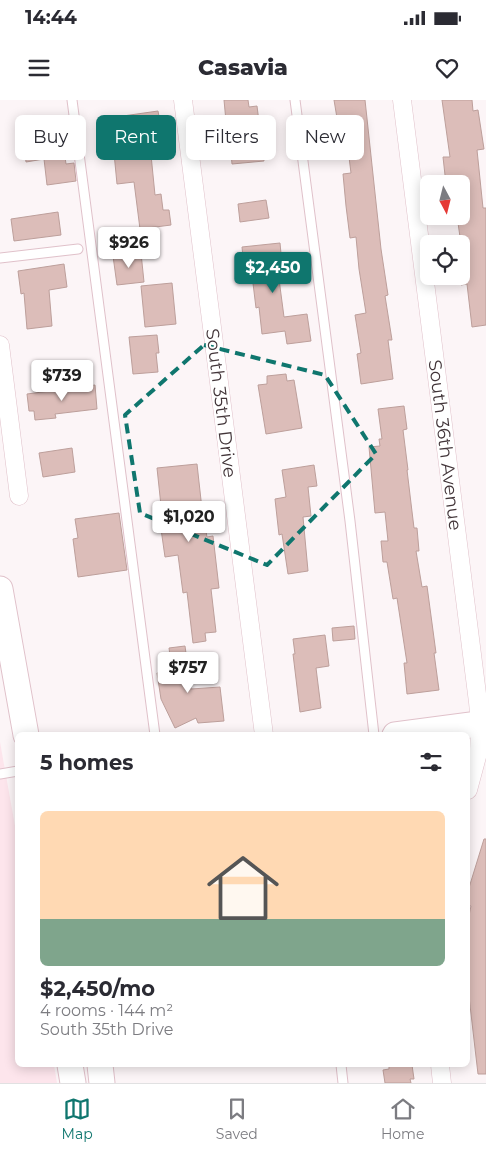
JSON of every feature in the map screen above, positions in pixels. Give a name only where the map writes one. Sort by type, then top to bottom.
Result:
[{"type":"main road","points":[[0,589],[3,625],[25,732]]},
{"type":"main road","points":[[420,732],[483,724]]},
{"type":"main road","points":[[70,1067],[73,1083]]},
{"type":"main road","points":[[100,1067],[102,1083]]},
{"type":"street","name":"South 35th Drive","points":[[183,100],[264,732]]},
{"type":"street","name":"South 36th Avenue","points":[[402,100],[483,724],[479,749],[470,783]]},
{"type":"street","points":[[0,345],[19,496]]},
{"type":"street","points":[[440,1067],[442,1083]]},
{"type":"lane","points":[[72,100],[155,732]]},
{"type":"lane","points":[[295,100],[350,521],[374,732]]},
{"type":"lane","points":[[0,258],[78,249]]},
{"type":"lane","points":[[0,774],[15,772]]},
{"type":"lane","points":[[341,1067],[343,1083]]},
{"type":"highlighted area","points":[[204,345],[325,375],[376,454],[267,565],[140,513],[125,415]]},
{"type":"shaded area","points":[[0,742],[15,826],[15,1067],[54,1067],[57,1083],[0,1083]]},
{"type":"building","points":[[224,100],[248,100],[249,107],[257,106],[258,115],[225,115]]},
{"type":"building","points":[[334,100],[365,100],[381,249],[388,295],[385,296],[392,340],[388,340],[393,379],[361,384],[357,354],[361,353],[355,315],[366,313],[356,237],[350,238],[343,174],[351,173],[349,160],[364,160],[364,115],[336,115]]},
{"type":"building","points":[[442,100],[472,100],[473,111],[478,110],[484,149],[477,150],[483,208],[486,208],[486,325],[472,327],[467,285],[470,285],[470,235],[460,235],[458,225],[470,225],[470,175],[445,175],[443,157],[450,157]]},
{"type":"building","points":[[158,111],[159,115],[130,115]]},
{"type":"building","points":[[44,160],[65,160],[66,164],[74,163],[76,181],[47,185]]},
{"type":"building","points":[[115,160],[152,160],[155,195],[161,194],[163,210],[169,210],[171,225],[140,229],[134,182],[117,184]]},
{"type":"building","points":[[232,160],[264,161],[232,164]]},
{"type":"building","points":[[266,200],[269,218],[240,222],[238,204]]},
{"type":"building","points":[[58,212],[61,235],[14,241],[11,219]]},
{"type":"building","points":[[280,243],[282,264],[277,264],[284,317],[307,314],[311,341],[287,344],[285,331],[262,334],[259,307],[256,308],[251,267],[244,267],[242,247]]},
{"type":"building","points":[[141,253],[144,282],[117,285],[113,256]]},
{"type":"building","points":[[64,264],[67,287],[49,290],[52,326],[27,329],[24,293],[21,294],[18,271]]},
{"type":"building","points":[[172,283],[176,324],[145,327],[141,286]]},
{"type":"building","points":[[157,335],[159,353],[156,353],[158,372],[133,374],[129,337]]},
{"type":"building","points":[[286,374],[287,381],[294,380],[302,428],[266,434],[258,385],[267,384],[267,376]]},
{"type":"building","points":[[95,385],[97,409],[55,414],[56,418],[35,420],[34,411],[29,411],[27,394]]},
{"type":"building","points":[[404,406],[407,429],[403,430],[407,470],[414,528],[417,528],[419,551],[416,551],[422,587],[427,586],[439,690],[407,694],[404,663],[407,663],[397,598],[393,599],[387,562],[383,562],[381,541],[388,541],[385,512],[375,513],[369,447],[380,446],[379,439],[382,439],[378,409]]},
{"type":"building","points":[[72,448],[75,472],[43,477],[39,453]]},
{"type":"building","points":[[197,464],[207,537],[213,536],[219,588],[211,589],[216,632],[205,633],[206,641],[193,643],[187,592],[183,593],[178,555],[165,557],[159,515],[162,515],[157,468]]},
{"type":"building","points":[[314,465],[317,486],[308,487],[311,516],[303,517],[308,571],[288,574],[282,534],[279,535],[275,499],[286,497],[282,470]]},
{"type":"building","points":[[119,513],[127,570],[78,577],[73,539],[78,538],[75,519]]},
{"type":"building","points":[[354,626],[355,639],[333,641],[332,628]]},
{"type":"building","points":[[325,635],[329,666],[316,668],[321,708],[300,712],[293,639]]},
{"type":"building","points":[[185,646],[191,689],[220,687],[224,721],[198,723],[196,718],[175,728],[161,699],[157,673],[172,671],[169,648]]},
{"type":"building","points":[[484,839],[486,839],[486,1074],[478,1074],[470,1005],[470,884]]},
{"type":"building","points":[[389,1067],[412,1067],[414,1079],[410,1079],[411,1083],[385,1083],[383,1070],[389,1069]]}]
